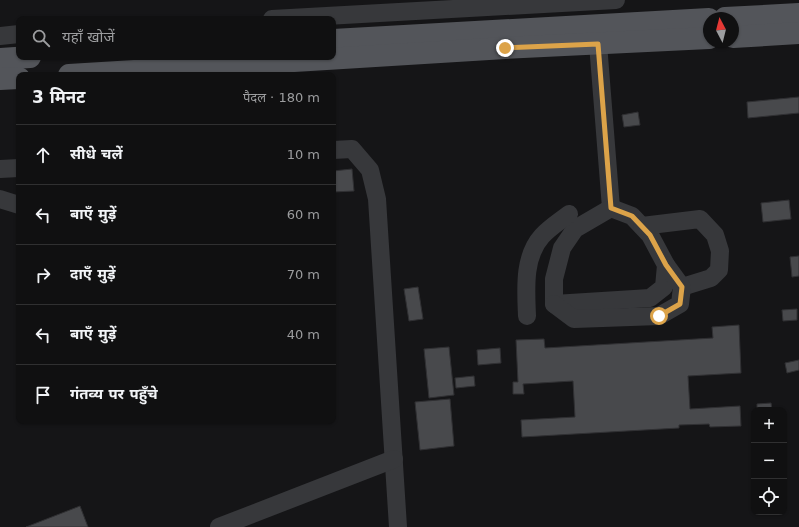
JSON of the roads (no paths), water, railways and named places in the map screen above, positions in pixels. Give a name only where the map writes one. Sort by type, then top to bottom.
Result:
[{"type":"main road","points":[[739,17],[799,14]]},
{"type":"main road","points":[[336,54],[597,34],[703,20]]},
{"type":"main road","points":[[739,37],[799,33]]},
{"type":"main road","points":[[336,40],[597,34],[703,38]]},
{"type":"main road","points":[[0,59],[16,58]]},
{"type":"main road","points":[[108,72],[262,60]]},
{"type":"main road","points":[[0,79],[16,78]]},
{"type":"street","points":[[323,16],[616,0]]},
{"type":"street","points":[[0,36],[16,34]]},
{"type":"street","points":[[597,34],[611,208]]},
{"type":"street","points":[[336,150],[352,148],[370,170],[377,199],[398,527]]},
{"type":"street","points":[[0,169],[16,168]]},
{"type":"street","points":[[0,199],[16,204]]},
{"type":"street","points":[[554,304],[574,319],[659,316],[680,304],[682,287],[666,265],[650,235],[632,216],[611,208]]},
{"type":"street","points":[[554,304],[554,279],[562,248],[575,229],[611,208]]},
{"type":"street","points":[[526,316],[526,282],[532,251],[542,236],[569,214]]},
{"type":"street","points":[[642,226],[700,219],[715,235],[720,252],[719,270],[711,278],[682,287]]},
{"type":"street","points":[[554,304],[650,298],[664,287],[666,265]]},
{"type":"street","points":[[219,527],[394,459]]}]
